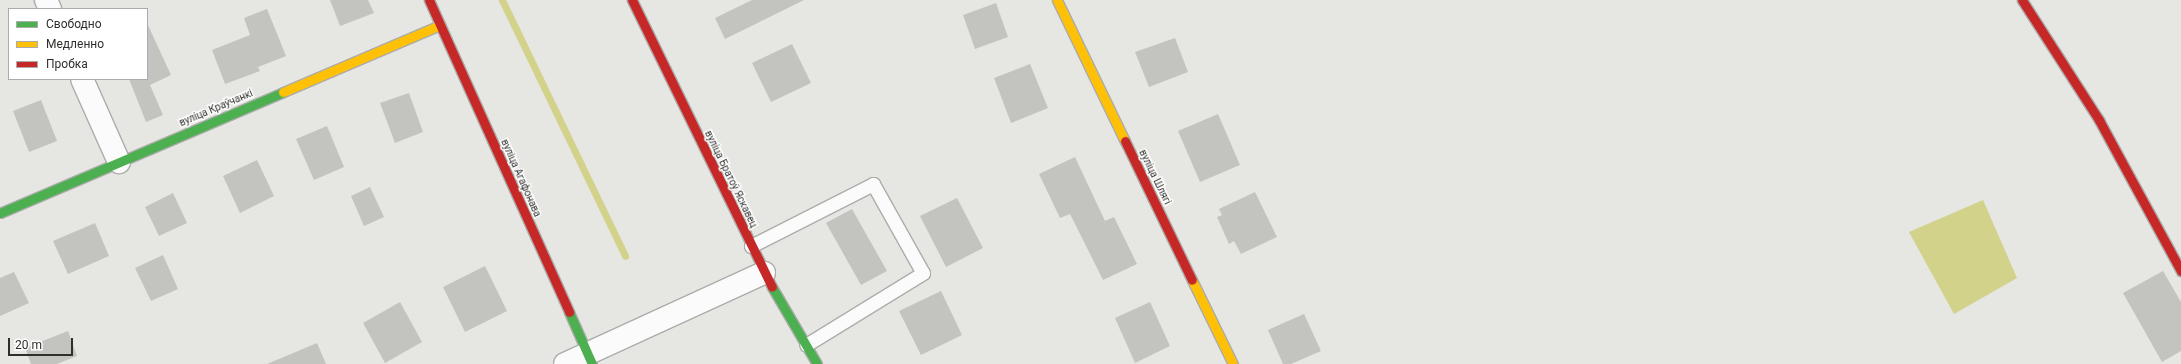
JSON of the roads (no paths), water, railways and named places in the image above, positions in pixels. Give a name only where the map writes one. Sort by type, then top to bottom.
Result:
[{"type":"street","name":"вуліца Агафонава","points":[[429,0],[590,359]]},
{"type":"street","name":"вуліца Братоў Яскавец","points":[[632,0],[764,273],[816,364]]},
{"type":"street","name":"вуліца Шлягі","points":[[1057,0],[1233,364]]},
{"type":"street","points":[[2022,0],[2099,120],[2181,271]]},
{"type":"street","name":"вуліца Краўчанкі","points":[[0,213],[440,24]]},
{"type":"street","points":[[82,80],[119,162]]},
{"type":"street","points":[[565,364],[590,359],[764,273]]},
{"type":"lane","points":[[751,246],[873,184],[923,273],[806,345]]},
{"type":"waterway","points":[[502,0],[625,256]]}]
